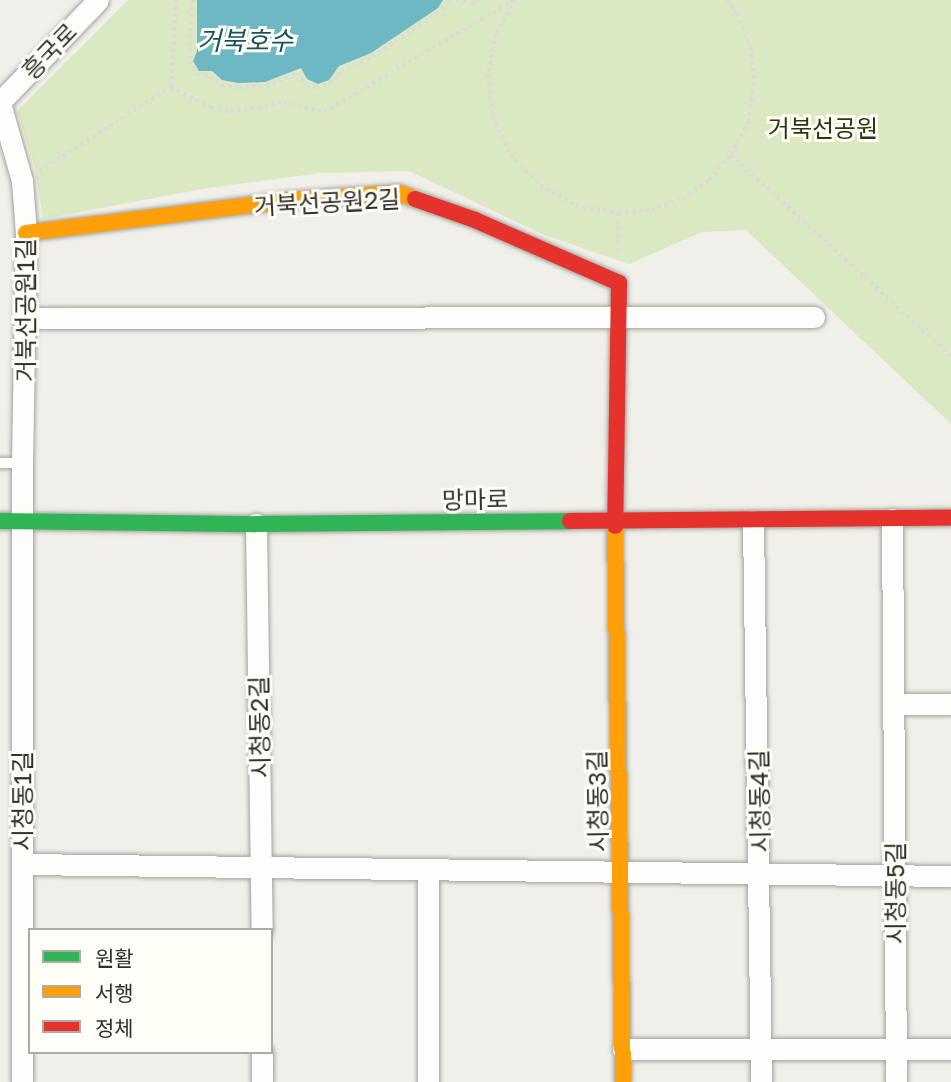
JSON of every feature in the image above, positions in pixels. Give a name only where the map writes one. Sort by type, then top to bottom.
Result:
[{"type":"street","name":"흥국로","points":[[0,103],[98,0]]},
{"type":"street","name":"거북선공원1길","points":[[0,103],[22,181],[26,233],[22,521]]},
{"type":"street","name":"거북선공원2길","points":[[26,233],[292,200],[399,193],[475,220],[619,283]]},
{"type":"street","points":[[615,520],[619,283]]},
{"type":"street","points":[[26,318],[618,320],[814,317]]},
{"type":"street","name":"망마로","points":[[0,521],[256,524],[951,518]]},
{"type":"street","name":"시청동5길","points":[[892,519],[896,1082]]},
{"type":"street","name":"시청동3길","points":[[615,520],[623,1082]]},
{"type":"street","name":"시청동1길","points":[[22,521],[22,864],[26,1045],[22,1082]]},
{"type":"street","name":"시청동4길","points":[[753,521],[761,1082]]},
{"type":"street","name":"시청동2길","points":[[256,524],[262,928]]},
{"type":"street","points":[[895,704],[951,704]]},
{"type":"street","points":[[22,864],[951,876]]},
{"type":"street","points":[[428,869],[428,1082]]},
{"type":"street","points":[[623,1049],[951,1049]]},
{"type":"street","points":[[262,1054],[262,1082]]},
{"type":"lane","points":[[0,463],[22,463]]},
{"type":"path","points":[[171,87],[176,0]]},
{"type":"path","points":[[193,0],[190,61],[197,74],[209,76],[222,85],[238,87],[266,86],[298,73],[306,85],[317,88],[335,80],[341,71],[372,57],[442,9],[448,0]]},
{"type":"path","points":[[456,0],[471,4],[479,0]]},
{"type":"path","points":[[171,87],[211,107],[230,112],[284,103],[324,112],[515,0]]},
{"type":"path","points":[[515,0],[496,34],[488,76],[493,117],[511,155],[540,186],[576,205],[618,213],[650,210],[681,198],[709,180],[731,155],[748,122],[754,86],[751,49],[737,14],[726,0]]},
{"type":"path","points":[[22,181],[171,87]]},
{"type":"path","points":[[731,155],[951,356]]},
{"type":"path","points":[[618,213],[619,283]]},
{"type":"green space","name":"거북선공원","points":[[128,0],[951,0],[951,424],[746,230],[702,232],[629,264],[542,234],[409,171],[319,173],[202,189],[43,219],[35,168],[17,111]]},
{"type":"water","name":"거북호수","points":[[197,0],[443,0],[438,8],[371,53],[339,66],[329,80],[318,84],[307,79],[301,68],[265,82],[238,83],[222,80],[212,71],[199,71],[193,61],[197,51]]},
{"type":"traffic: fast","points":[[0,521],[256,524],[570,521]]},
{"type":"traffic: slow","points":[[26,233],[292,200],[399,193],[415,199]]},
{"type":"traffic: slow","points":[[615,526],[623,1082]]},
{"type":"traffic: jam","points":[[415,199],[475,220],[619,283],[615,526]]},
{"type":"traffic: jam","points":[[570,521],[951,518]]}]
